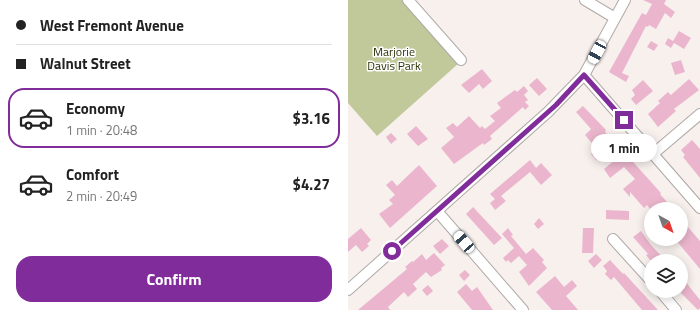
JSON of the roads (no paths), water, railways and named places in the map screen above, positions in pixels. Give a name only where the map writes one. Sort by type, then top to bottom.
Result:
[{"type":"street","points":[[408,0],[461,60]]},
{"type":"street","points":[[585,0],[615,18]]},
{"type":"street","points":[[348,290],[564,98],[584,75],[625,0]]},
{"type":"street","points":[[584,75],[700,208]]},
{"type":"street","points":[[653,154],[700,114]]},
{"type":"street","points":[[437,211],[523,310]]},
{"type":"street","points":[[613,238],[644,273]]},
{"type":"street","points":[[666,298],[676,310]]},
{"type":"park label","name":"Marjorie Davis Park","points":[[394,59]]}]
